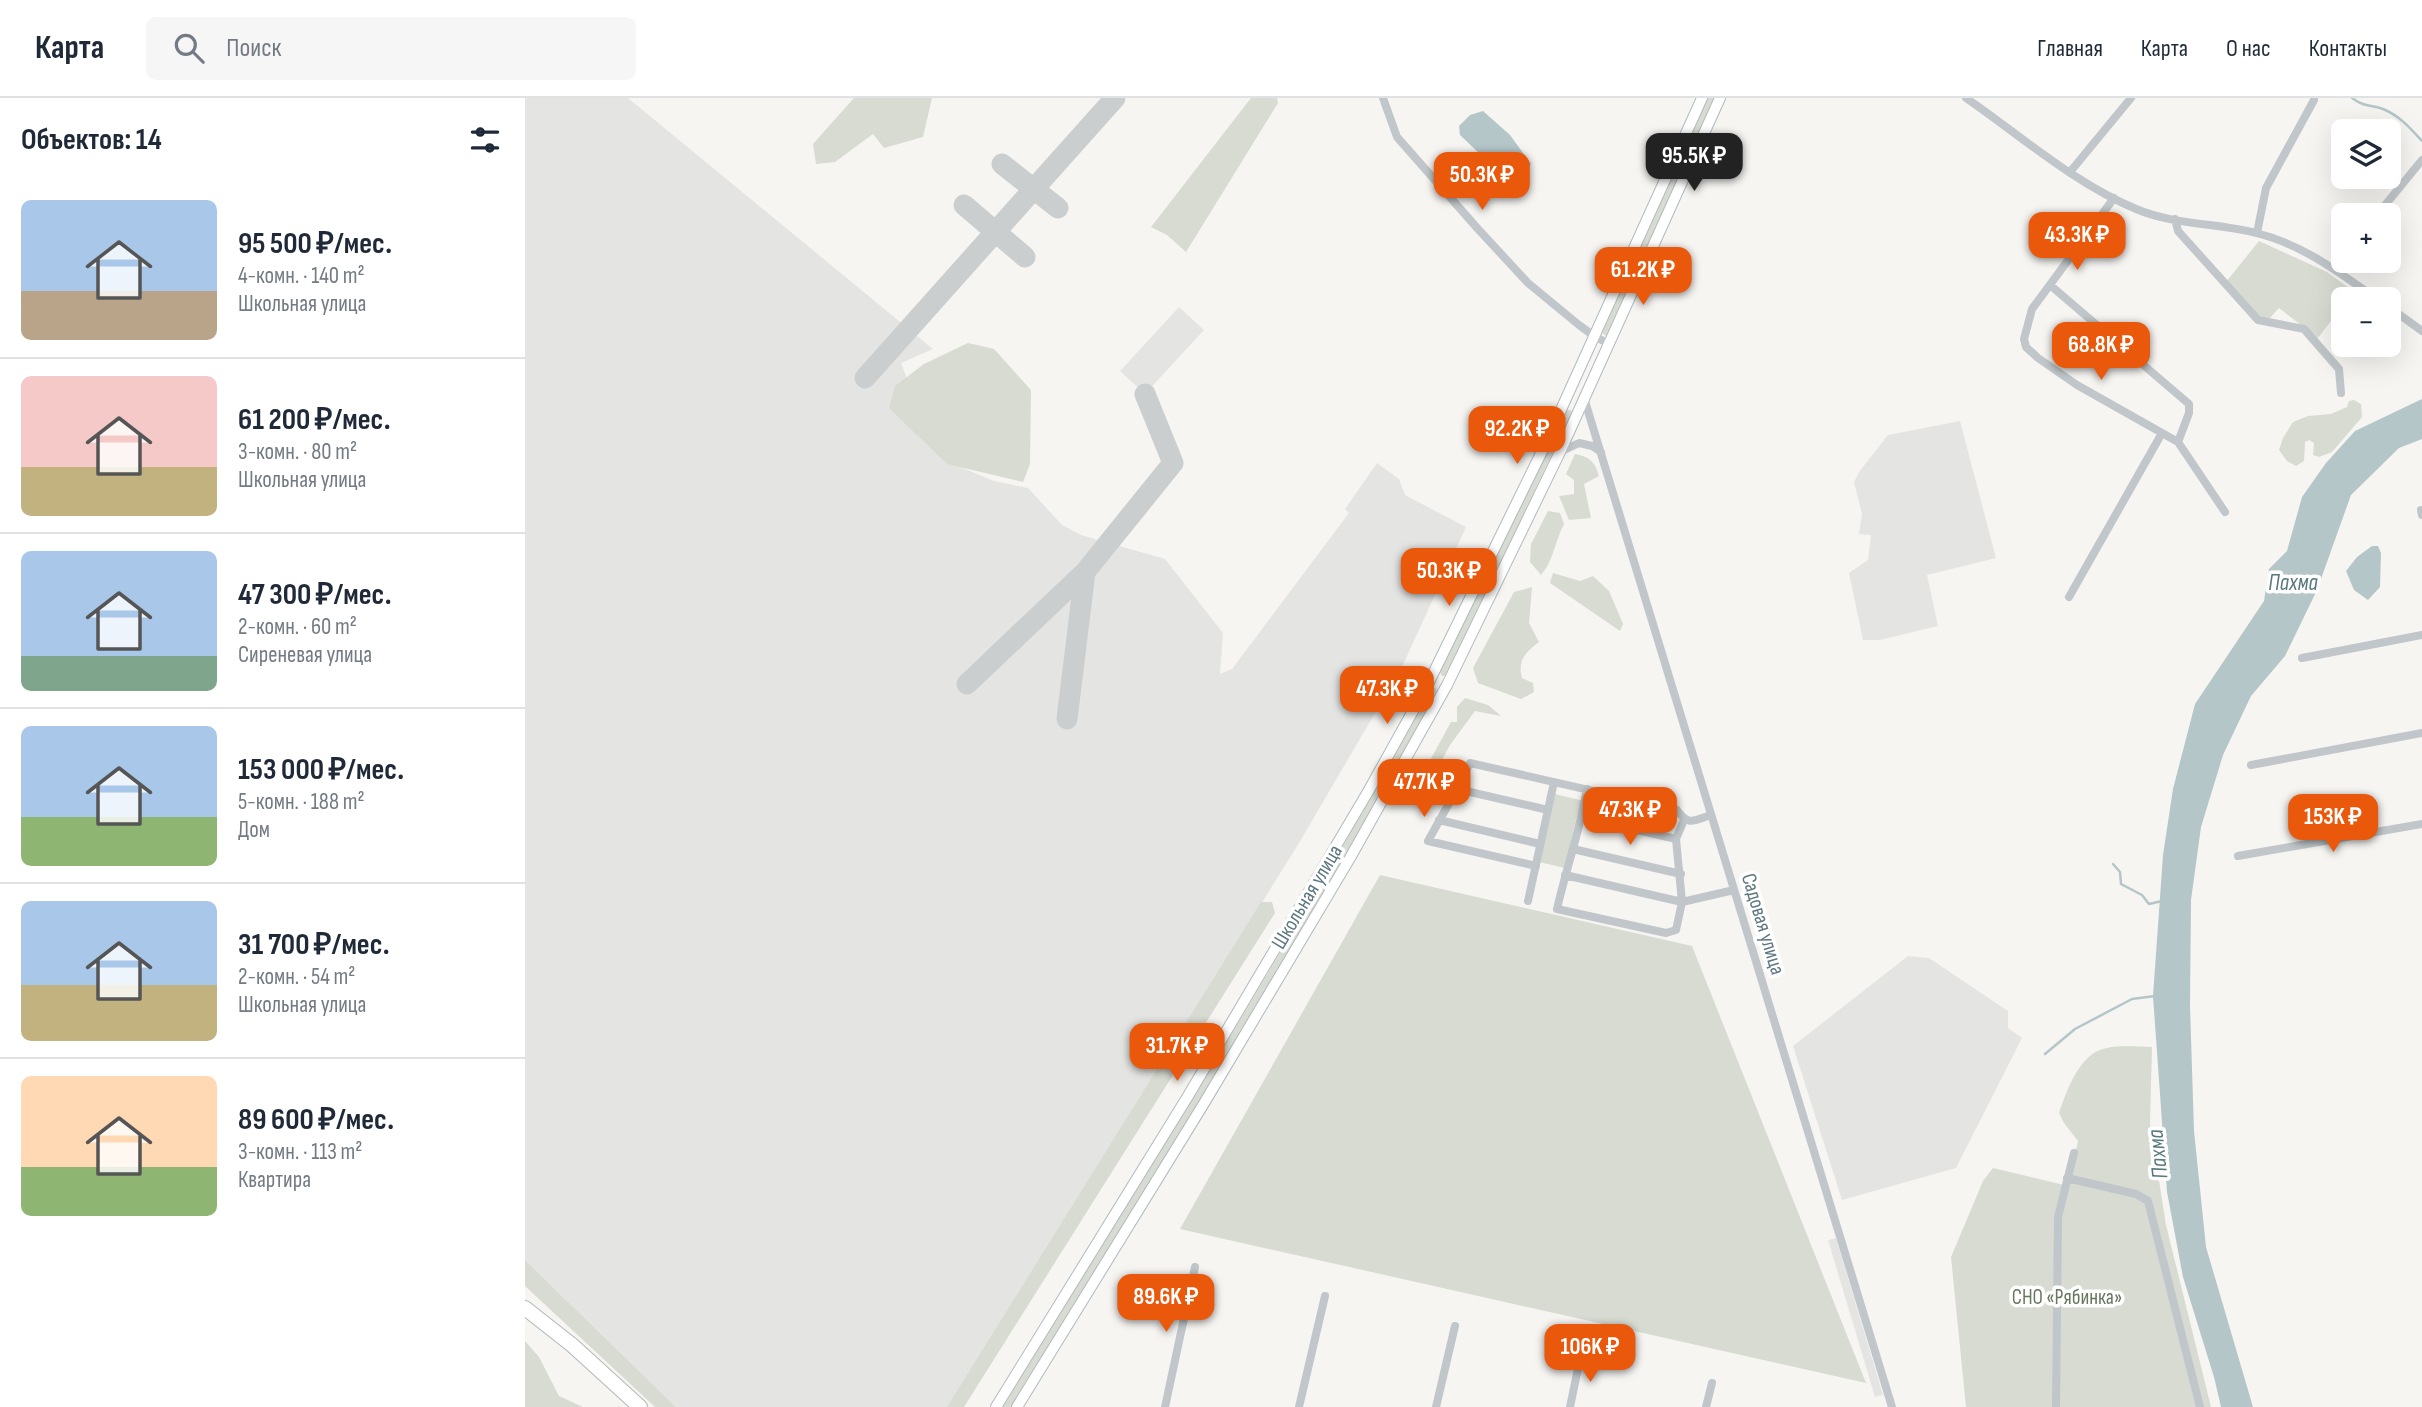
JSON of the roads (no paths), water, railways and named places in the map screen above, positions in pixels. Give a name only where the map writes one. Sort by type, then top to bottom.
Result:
[{"type":"highway","points":[[525,1309],[627,1407]]},
{"type":"highway","points":[[525,1309],[572,1345],[640,1407]]},
{"type":"main road","name":"Школьная улица","points":[[996,1407],[1195,1084],[1369,790],[1432,676],[1499,541],[1702,98]]},
{"type":"main road","name":"Школьная улица","points":[[1017,1407],[1203,1105],[1350,858],[1447,685],[1560,452],[1720,98]]},
{"type":"main road","points":[[1569,391],[1584,398]]},
{"type":"main road","points":[[1432,676],[1447,685]]},
{"type":"street","points":[[1383,98],[1397,137],[1528,283],[1594,337],[1609,344]]},
{"type":"street","points":[[1966,98],[2070,172],[2137,209],[2175,219],[2257,233],[2296,247],[2331,266]]},
{"type":"street","points":[[2070,172],[2131,98]]},
{"type":"street","points":[[2257,233],[2266,188],[2314,100]]},
{"type":"street","points":[[2387,203],[2422,160]]},
{"type":"street","points":[[2114,198],[2032,309],[2024,339],[2026,347],[2077,385],[2178,442],[2225,512]]},
{"type":"street","points":[[2175,219],[2178,231],[2258,320],[2304,329],[2339,369],[2341,393]]},
{"type":"street","points":[[2341,273],[2360,287]]},
{"type":"street","points":[[2050,285],[2189,404],[2189,413],[2178,442]]},
{"type":"street","points":[[2401,316],[2422,331]]},
{"type":"street","name":"Садовая улица","points":[[1584,398],[1892,1407]]},
{"type":"street","points":[[2070,597],[2162,433]]},
{"type":"street","points":[[1560,452],[1579,443],[1592,446],[1601,452]]},
{"type":"street","points":[[2302,658],[2422,635]]},
{"type":"street","points":[[2251,765],[2422,733]]},
{"type":"street","points":[[1535,866],[1428,841],[1470,762],[1677,810],[1684,820],[1690,822],[1711,815]]},
{"type":"street","points":[[1528,901],[1554,782]]},
{"type":"street","points":[[1457,789],[1548,810]]},
{"type":"street","points":[[1587,789],[1557,909],[1666,933],[1677,930],[1682,902],[1676,839],[1684,820]]},
{"type":"street","points":[[1625,827],[1630,799]]},
{"type":"street","points":[[1581,817],[1676,839]]},
{"type":"street","points":[[1440,820],[1540,844]]},
{"type":"street","points":[[2238,856],[2422,824]]},
{"type":"street","points":[[1573,849],[1681,874]]},
{"type":"street","points":[[1565,875],[1682,902],[1734,890]]},
{"type":"street","points":[[2056,1407],[2058,1217],[2074,1153]]},
{"type":"street","points":[[2067,1178],[2136,1194],[2148,1201],[2200,1407]]},
{"type":"street","points":[[1165,1407],[1195,1267]]},
{"type":"street","points":[[1299,1407],[1325,1296]]},
{"type":"street","points":[[1436,1407],[1455,1326]]},
{"type":"street","points":[[1570,1407],[1581,1354]]},
{"type":"street","points":[[1706,1407],[1712,1383]]},
{"type":"water","points":[[1483,111],[1510,135],[1531,164],[1522,177],[1510,179],[1460,135],[1459,126],[1470,115]]},
{"type":"water","name":"Пахма","points":[[2422,399],[2422,439],[2399,448],[2351,495],[2317,590],[2285,656],[2251,696],[2223,755],[2201,827],[2191,900],[2190,1006],[2194,1131],[2206,1247],[2253,1407],[2221,1407],[2183,1277],[2167,1192],[2153,996],[2163,855],[2173,789],[2195,704],[2264,601],[2269,569],[2287,551],[2302,497],[2326,463],[2355,431]]},
{"type":"water","points":[[2372,546],[2378,546],[2381,553],[2380,587],[2368,600],[2354,590],[2346,571],[2357,557]]},
{"type":"waterway","points":[[2352,98],[2395,115],[2422,141]]},
{"type":"waterway","points":[[2113,864],[2120,872],[2121,884],[2142,895],[2149,904],[2162,901]]},
{"type":"waterway","points":[[2045,1054],[2075,1029],[2132,999],[2155,996]]},
{"type":"park label","name":"СНО «Рябинка»","points":[[2067,1297]]}]
